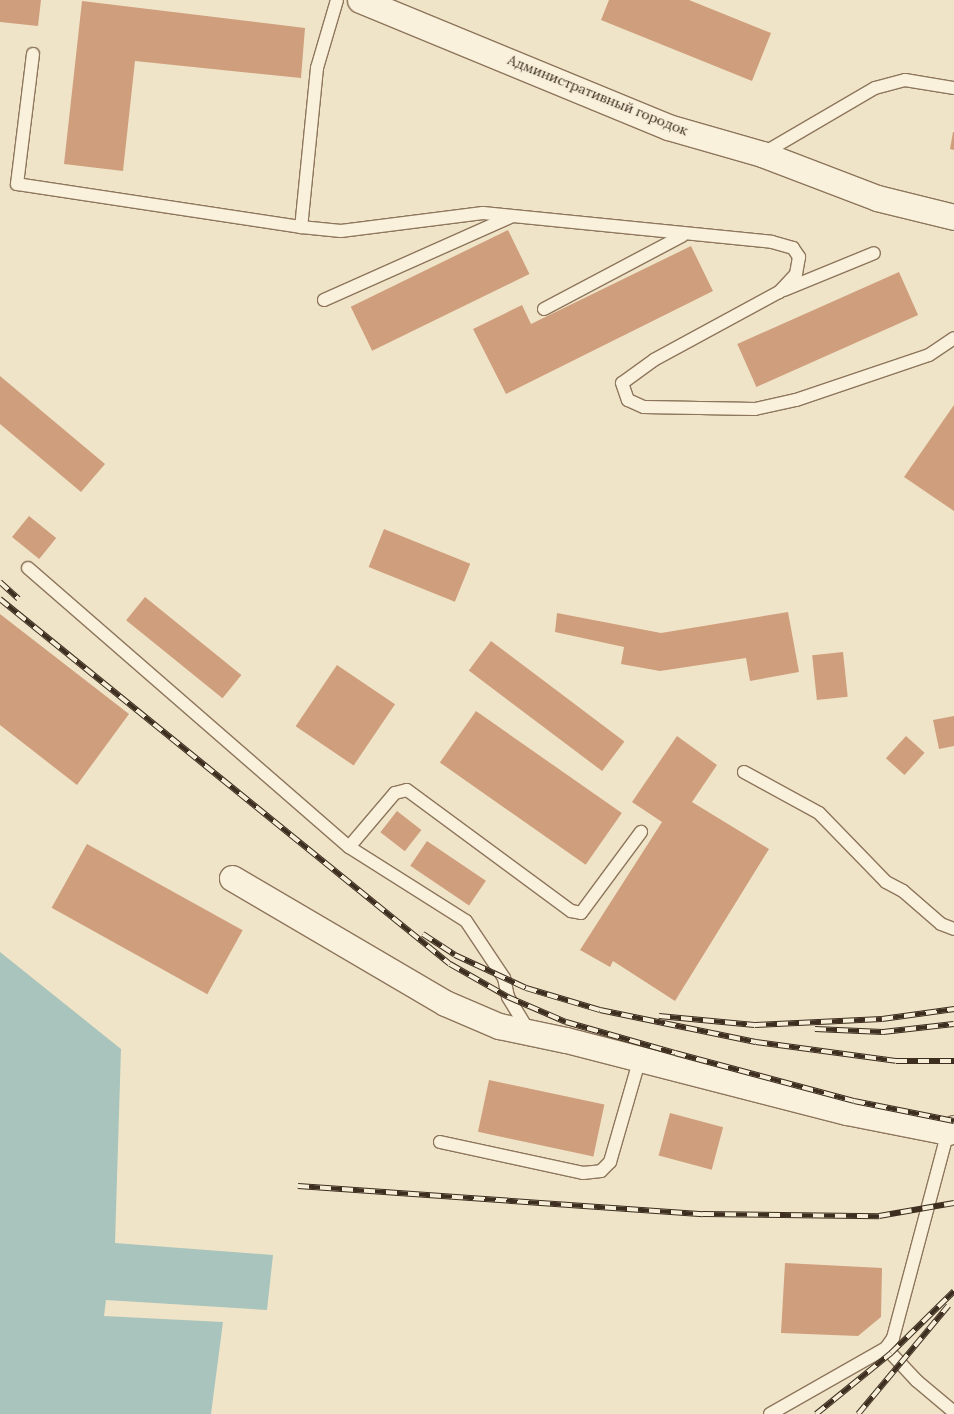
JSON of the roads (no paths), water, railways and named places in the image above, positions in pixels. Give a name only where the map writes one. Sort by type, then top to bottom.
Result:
[{"type":"street","name":"Административный городок","points":[[360,0],[668,127],[762,154],[878,198],[954,217]]},
{"type":"street","points":[[232,878],[445,1003],[499,1026],[640,1058],[846,1112],[951,1130]]},
{"type":"lane","points":[[301,227],[317,68],[337,0]]},
{"type":"lane","points":[[33,54],[17,184],[301,227],[341,231],[483,213],[682,236],[772,242],[793,248],[799,257],[796,274],[779,292]]},
{"type":"lane","points":[[762,154],[875,88],[904,80],[954,88]]},
{"type":"lane","points":[[324,300],[512,216]]},
{"type":"lane","points":[[544,309],[682,236]]},
{"type":"lane","points":[[874,253],[779,292],[654,360],[622,383],[628,400],[644,407],[755,410],[851,383],[929,355],[954,338]]},
{"type":"lane","points":[[28,568],[349,847],[466,921],[504,978],[508,996],[530,1033]]},
{"type":"lane","points":[[744,772],[820,813],[873,872],[903,891],[941,924],[954,929]]},
{"type":"lane","points":[[349,847],[395,793],[407,790],[571,910],[581,913],[641,832]]},
{"type":"lane","points":[[440,1142],[583,1173],[601,1171],[610,1162],[640,1058]]},
{"type":"lane","points":[[770,1414],[886,1348],[897,1328],[951,1130]]},
{"type":"lane","points":[[886,1348],[917,1381],[954,1412]]},
{"type":"water","points":[[0,952],[121,1049],[115,1243],[273,1255],[267,1310],[106,1300],[104,1316],[223,1322],[211,1414],[0,1414]]},
{"type":"railway","points":[[0,582],[19,599]]},
{"type":"railway","points":[[0,599],[450,964],[508,997],[566,1022],[675,1053],[854,1101],[954,1121]]},
{"type":"railway","points":[[423,934],[455,955],[526,988],[600,1010],[756,1042],[896,1061],[954,1061]]},
{"type":"railway","points":[[659,1016],[755,1025],[882,1019],[954,1009]]},
{"type":"railway","points":[[815,1029],[883,1032],[954,1024]]},
{"type":"railway","points":[[298,1186],[703,1214],[879,1216],[954,1203]]},
{"type":"railway","points":[[816,1414],[891,1353],[954,1291]]},
{"type":"railway","points":[[858,1414],[948,1306]]}]
